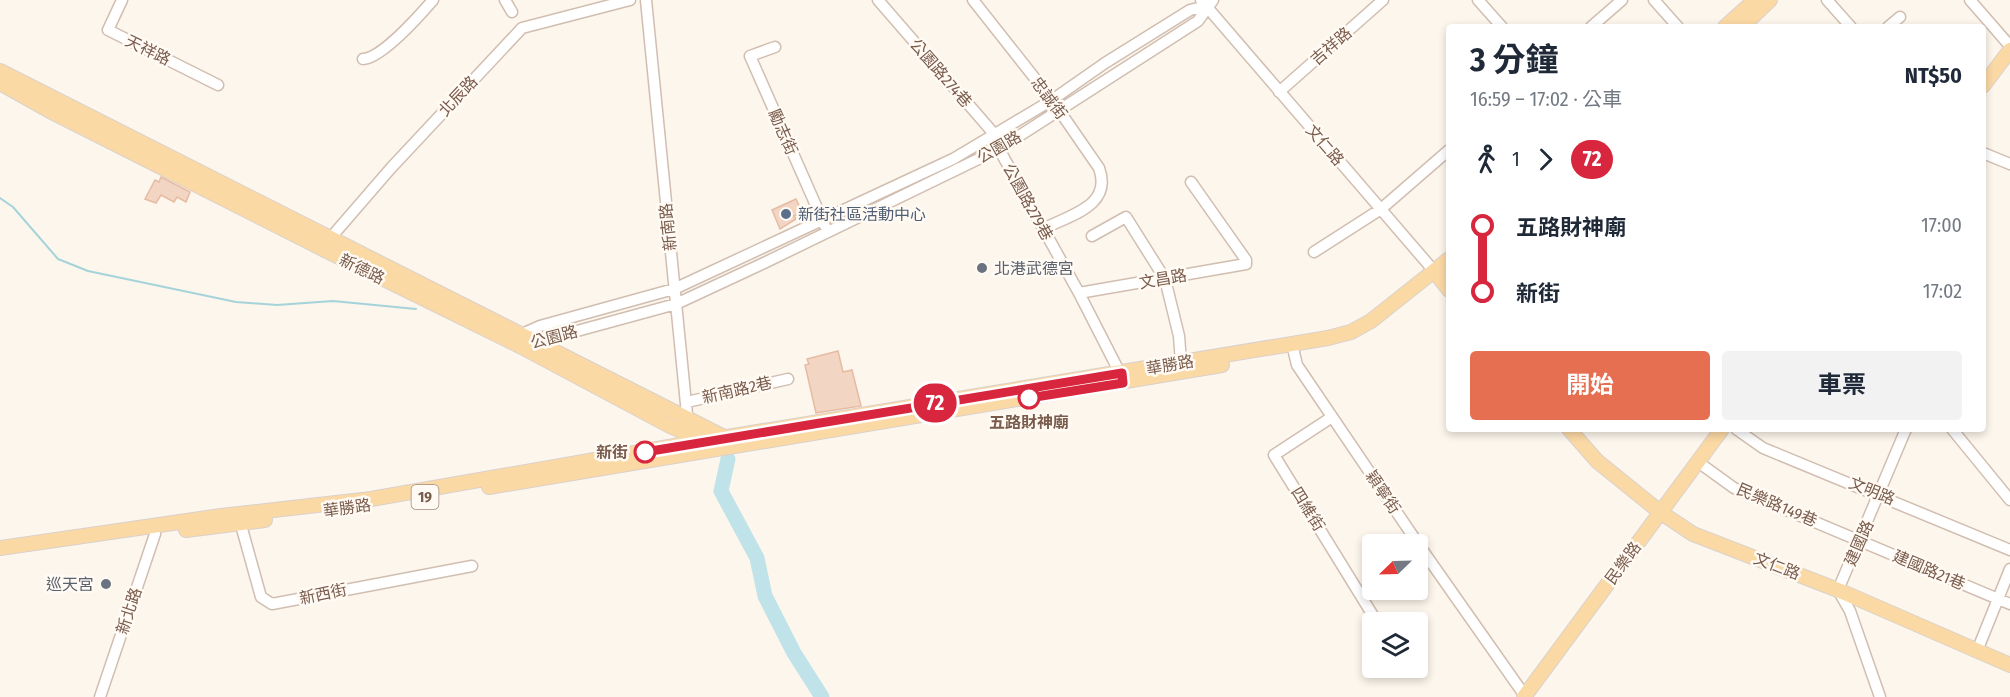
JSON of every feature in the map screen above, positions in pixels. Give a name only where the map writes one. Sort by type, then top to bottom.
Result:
[{"type":"main road","points":[[1728,24],[1755,0]]},
{"type":"main road","points":[[1745,24],[1770,0]]},
{"type":"main road","points":[[1986,82],[2010,50]]},
{"type":"main road","name":"新德路","points":[[2,75],[325,244],[521,340],[693,438],[725,443]]},
{"type":"main road","name":"華勝路","points":[[725,443],[1292,348],[1351,332],[1440,274]]},
{"type":"main road","name":"新德路","points":[[521,340],[538,342],[693,438]]},
{"type":"main road","name":"華勝路","points":[[1122,378],[1181,362],[1292,348]]},
{"type":"main road","name":"文仁路","points":[[1572,432],[1597,461],[1660,512],[1694,534],[1838,590],[2010,665]]},
{"type":"main road","name":"民樂路","points":[[1525,696],[1720,432]]},
{"type":"main road","name":"華勝路","points":[[0,548],[239,519],[371,499],[693,438]]},
{"type":"main road","name":"19","points":[[693,438],[725,443]]},
{"type":"main road","name":"華勝路","points":[[0,556],[155,530]]},
{"type":"street","name":"天祥路","points":[[122,0],[108,30],[218,85]]},
{"type":"street","points":[[363,59],[371,59],[382,50],[434,0]]},
{"type":"street","points":[[506,0],[512,12]]},
{"type":"street","name":"北辰路","points":[[325,244],[391,168],[522,28],[630,0]]},
{"type":"street","name":"新南路","points":[[646,0],[674,289],[693,438]]},
{"type":"street","name":"公園路274巷","points":[[878,0],[995,135],[999,149]]},
{"type":"street","name":"忠誠街","points":[[974,0],[1052,100],[1099,168],[1103,180],[1101,192],[1095,203],[1043,229]]},
{"type":"street","name":"吉祥路","points":[[1279,92],[1383,0]]},
{"type":"street","points":[[1478,0],[1499,24]]},
{"type":"street","points":[[1594,24],[1622,0]]},
{"type":"street","points":[[1654,0],[1675,24]]},
{"type":"street","points":[[1827,0],[1848,24]]},
{"type":"street","points":[[1970,0],[2010,46]]},
{"type":"street","name":"公園路","points":[[521,340],[540,326],[674,289],[953,159],[1052,100],[1190,9],[1207,2]]},
{"type":"street","name":"公園路","points":[[538,342],[676,304],[999,149],[1198,21],[1207,2]]},
{"type":"street","name":"文仁路","points":[[1207,2],[1279,92],[1440,274]]},
{"type":"street","points":[[1891,24],[1900,16]]},
{"type":"street","name":"勵志街","points":[[775,47],[750,56],[828,232]]},
{"type":"street","name":"公園路279巷","points":[[999,149],[1079,293],[1122,378]]},
{"type":"street","points":[[1314,252],[1381,209],[1446,153]]},
{"type":"street","points":[[1986,154],[2010,164]]},
{"type":"street","name":"文昌路","points":[[1079,293],[1246,264],[1246,260],[1191,182]]},
{"type":"street","points":[[1092,236],[1126,217],[1165,279],[1179,336],[1181,362]]},
{"type":"street","name":"穎寧街","points":[[1292,348],[1298,365],[1332,417],[1525,696]]},
{"type":"street","name":"新南路2巷","points":[[687,402],[788,379]]},
{"type":"street","name":"四維街","points":[[1332,417],[1274,455],[1371,612]]},
{"type":"street","name":"文明路","points":[[1740,432],[1763,448],[1880,494],[2010,550]]},
{"type":"street","name":"建國路","points":[[1838,590],[1905,432]]},
{"type":"street","points":[[1954,432],[2010,500]]},
{"type":"street","name":"民樂路149巷","points":[[1698,462],[1734,488],[1860,541]]},
{"type":"street","name":"新西街","points":[[239,519],[261,597],[273,604],[472,566]]},
{"type":"street","name":"新北路","points":[[100,697],[155,530]]},
{"type":"street","name":"建國路21巷","points":[[1860,541],[2010,604]]},
{"type":"street","points":[[1977,651],[2010,569]]},
{"type":"street","points":[[1838,590],[1850,611],[1880,697]]},
{"type":"building","points":[[161,177],[190,192],[186,202],[177,197],[174,202],[161,195],[156,203],[145,199],[155,180],[159,182]]},
{"type":"building","name":"新街社區活動中心","points":[[796,199],[802,212],[794,216],[796,219],[780,229],[772,210]]},
{"type":"building","points":[[838,351],[843,372],[852,370],[861,406],[816,413],[805,365],[809,364],[807,359]]},
{"type":"waterway","points":[[0,198],[13,207],[58,259],[88,271],[236,302],[277,305],[333,301],[416,309]]},
{"type":"waterway","points":[[728,459],[721,491],[757,558],[765,596],[794,653],[822,697]]},
{"type":"bus line","name":"72","points":[[645,452],[1122,373],[1123,383],[1029,398]]},
{"type":"place","name":"新街社區活動中心","points":[[786,214]]},
{"type":"place","name":"北港武德宮","points":[[982,268]]},
{"type":"place","name":"五路財神廟","points":[[1029,398]]},
{"type":"place","name":"新街","points":[[645,452]]},
{"type":"place","name":"巡天宮","points":[[106,584]]}]
